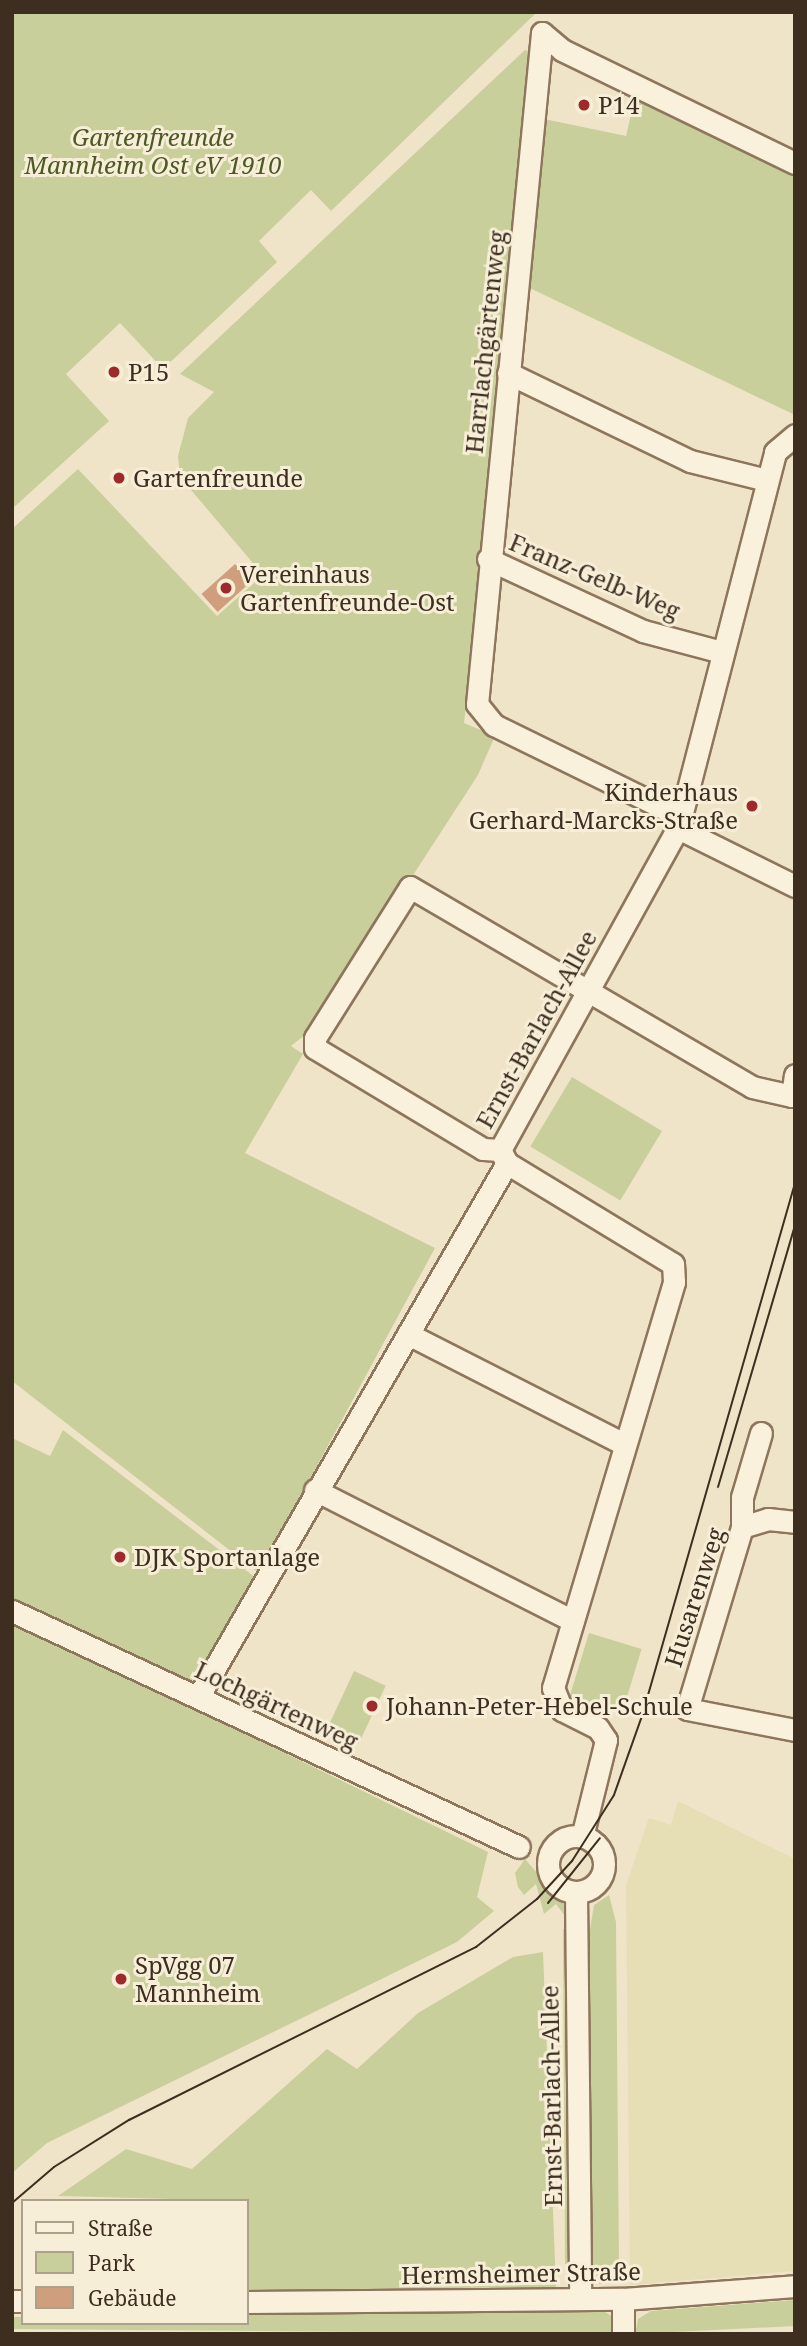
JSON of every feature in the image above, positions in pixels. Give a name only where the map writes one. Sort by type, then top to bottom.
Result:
[{"type":"street","name":"Harrlachgärtenweg","points":[[795,163],[562,50],[542,33],[475,691],[483,716],[795,886]]},
{"type":"street","points":[[508,373],[690,461],[767,480]]},
{"type":"street","name":"Ernst-Barlach-Allee","points":[[582,1837],[607,1752],[598,1728],[555,1701],[573,1620],[674,1282],[673,1264],[504,1156],[587,989],[680,822],[775,452],[795,435]]},
{"type":"street","name":"Franz-Gelb-Weg","points":[[488,559],[643,631],[722,652]]},
{"type":"street","points":[[198,1697],[315,1490],[408,1334],[504,1156],[483,1149],[323,1056],[315,1038],[410,887],[752,1087],[792,1096],[795,1074]]},
{"type":"street","points":[[408,1334],[624,1444]]},
{"type":"street","points":[[742,1527],[742,1497],[761,1433]]},
{"type":"street","points":[[315,1490],[573,1620]]},
{"type":"street","name":"Husarenweg","points":[[795,1522],[768,1519],[742,1527],[687,1709],[795,1730]]},
{"type":"street","name":"Lochgärtenweg","points":[[12,1611],[519,1847]]},
{"type":"street","points":[[582,1837],[596,1845],[604,1865],[596,1885],[576,1893],[554,1882],[548,1865],[562,1840],[582,1837]]},
{"type":"street","name":"Ernst-Barlach-Allee","points":[[576,1893],[579,2299]]},
{"type":"street","name":"Hermsheimer Straße","points":[[248,2302],[623,2299],[795,2286]]},
{"type":"street","points":[[623,2299],[623,2334]]},
{"type":"shaded area","points":[[678,1801],[795,1859],[795,2271],[630,2285],[626,1885],[649,1818],[671,1825]]},
{"type":"green space","name":"Gartenfreunde Mannheim Ost eV 1910","points":[[12,12],[537,12],[331,211],[311,190],[259,241],[277,262],[163,369],[120,323],[66,374],[109,421],[12,509]]},
{"type":"green space","points":[[525,50],[534,53],[530,116],[626,136],[635,97],[795,176],[795,415],[513,280],[464,723],[495,736],[478,775],[314,1028],[291,1046],[303,1054],[245,1153],[435,1248],[259,1573],[12,1381],[12,529],[78,469],[217,616],[263,575],[180,477],[178,456],[188,418],[214,392],[180,374]]},
{"type":"green space","points":[[572,1077],[662,1131],[620,1201],[530,1146]]},
{"type":"green space","name":"DJK Sportanlage","points":[[63,1430],[256,1578],[200,1677],[184,1683],[12,1603],[12,1438],[50,1456]]},
{"type":"green space","name":"SpVgg 07 Mannheim","points":[[12,1620],[488,1852],[477,1897],[494,1911],[457,1942],[47,2143],[12,2173]]},
{"type":"green space","points":[[589,1633],[642,1649],[622,1712],[570,1696]]},
{"type":"green space","points":[[354,1671],[386,1686],[359,1744],[327,1729]]},
{"type":"green space","points":[[525,1859],[564,1904],[568,1920],[556,1904],[544,1914],[536,1884],[524,1895],[518,1887],[515,1873]]},
{"type":"green space","points":[[609,1895],[616,1922],[619,2265],[614,2284],[599,2284],[590,2270],[583,1930],[590,1929],[594,1905]]},
{"type":"green space","points":[[563,1929],[569,1929],[572,2264],[565,2264]]},
{"type":"green space","points":[[543,1952],[556,2287],[248,2290],[248,2199],[58,2196],[126,2149],[192,2169],[327,2049],[357,2069],[418,2013],[513,1957]]},
{"type":"green space","points":[[795,2300],[795,2326],[635,2334],[638,2319],[651,2311]]},
{"type":"green space","points":[[599,2308],[613,2317],[613,2334],[12,2329],[12,2317],[21,2317],[21,2325],[248,2325],[248,2311]]},
{"type":"building","name":"Vereinhaus Gartenfreunde-Ost","points":[[235,564],[251,582],[218,612],[202,594]]},
{"type":"tram line","points":[[12,2203],[54,2167],[129,2120],[476,1947],[537,1899],[572,1861],[614,1795],[642,1716],[795,1183]]},
{"type":"tram line","points":[[718,1487],[795,1226]]},
{"type":"tram line","points":[[548,1903],[600,1838]]},
{"type":"place","name":"P14","points":[[584,105]]},
{"type":"place","name":"P15","points":[[114,372]]},
{"type":"place","name":"Gartenfreunde","points":[[119,478]]},
{"type":"place","name":"Vereinhaus Gartenfreunde-Ost","points":[[226,588]]},
{"type":"place","name":"Kinderhaus Gerhard-Marcks-Straße","points":[[752,806]]},
{"type":"place","name":"DJK Sportanlage","points":[[120,1557]]},
{"type":"place","name":"Johann-Peter-Hebel-Schule","points":[[372,1706]]},
{"type":"place","name":"SpVgg 07 Mannheim","points":[[121,1979]]}]
